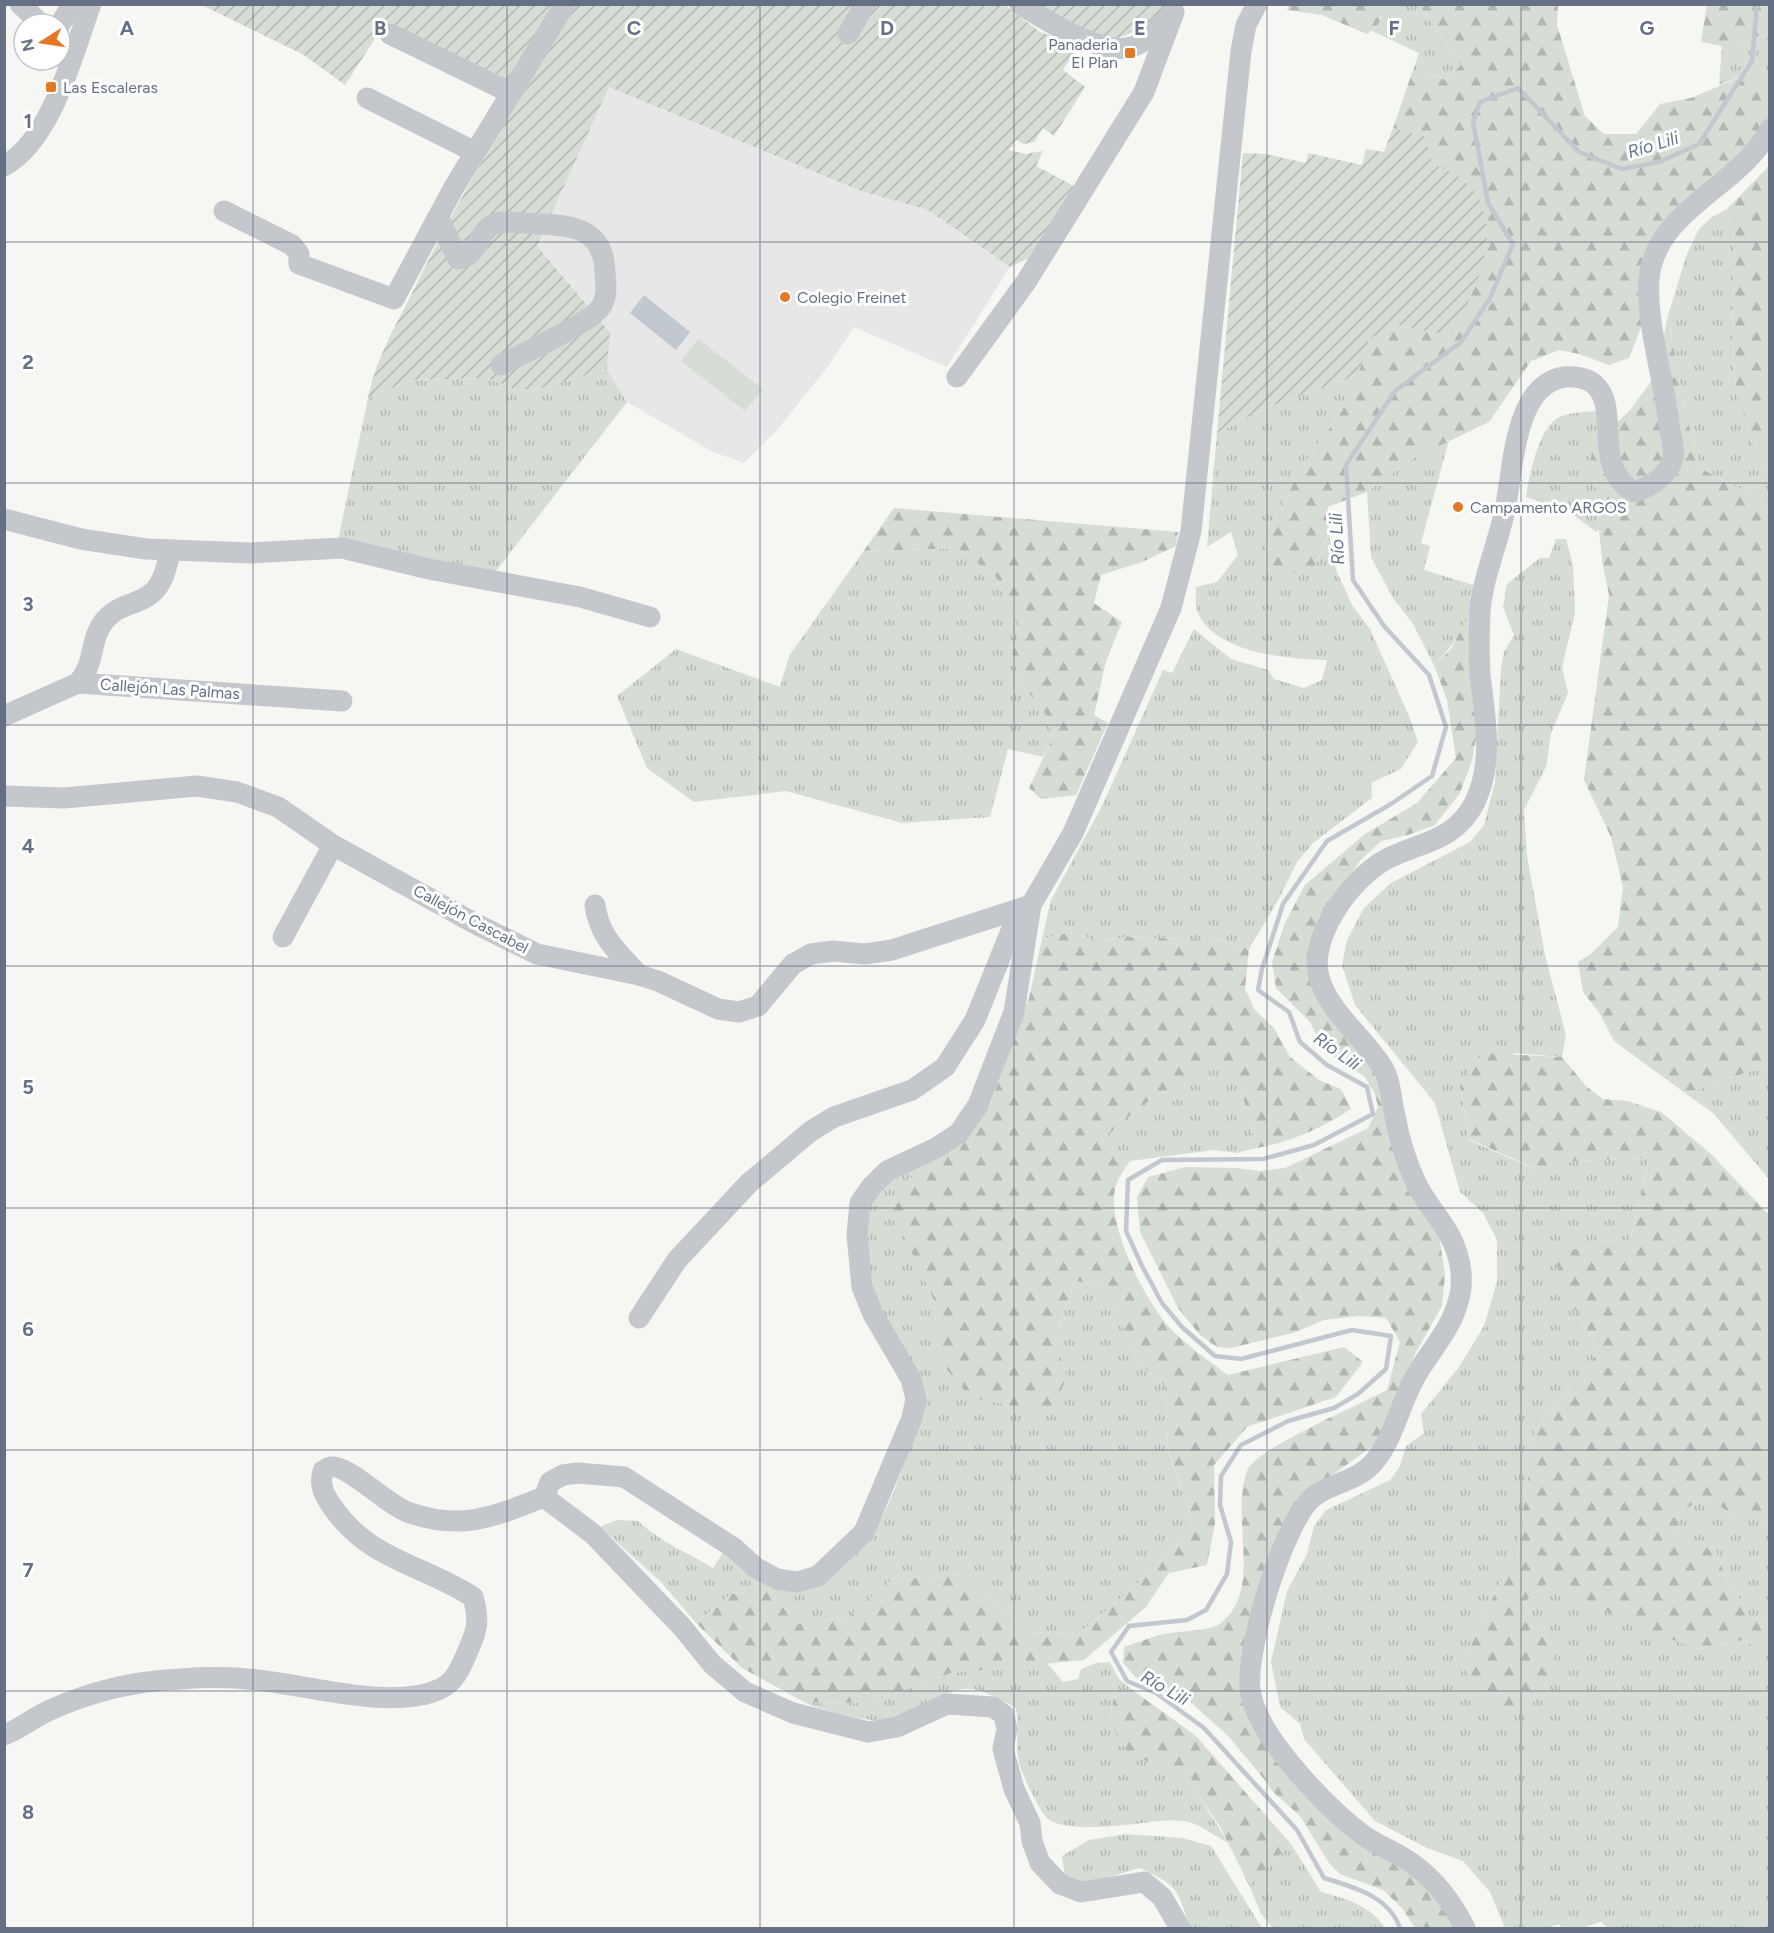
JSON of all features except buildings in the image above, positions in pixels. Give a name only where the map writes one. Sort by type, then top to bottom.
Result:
[{"type":"street","points":[[4,166],[17,159],[34,140],[52,106],[91,4]]},
{"type":"street","points":[[224,211],[292,246],[299,254],[299,264],[393,298],[475,152],[565,4]]},
{"type":"street","points":[[848,34],[865,4]]},
{"type":"street","points":[[1020,4],[1046,21],[1110,49],[1130,47],[1147,40],[1177,8]]},
{"type":"street","points":[[639,1318],[677,1260],[749,1183],[811,1131],[834,1117],[912,1090],[945,1067],[975,1020],[1025,908],[1073,833],[1171,608],[1191,531],[1241,51],[1246,25],[1257,4]]},
{"type":"street","points":[[957,377],[1026,282],[1144,92],[1177,8]]},
{"type":"street","points":[[390,34],[511,93]]},
{"type":"street","points":[[367,98],[475,152]]},
{"type":"street","points":[[1465,1929],[1456,1910],[1433,1882],[1409,1862],[1368,1839],[1340,1818],[1315,1791],[1274,1741],[1258,1715],[1250,1693],[1249,1671],[1258,1628],[1270,1581],[1288,1539],[1305,1507],[1315,1495],[1354,1479],[1370,1467],[1385,1447],[1414,1379],[1447,1328],[1458,1303],[1462,1281],[1459,1259],[1450,1235],[1416,1184],[1396,1125],[1386,1072],[1331,1001],[1318,975],[1319,946],[1329,921],[1352,887],[1382,862],[1433,841],[1458,827],[1475,800],[1485,766],[1488,730],[1480,676],[1480,607],[1505,510],[1522,419],[1533,395],[1549,380],[1572,375],[1593,383],[1603,399],[1610,459],[1615,475],[1624,486],[1634,492],[1647,488],[1665,473],[1673,456],[1665,385],[1651,324],[1649,278],[1658,245],[1682,218],[1761,146],[1770,129]]},
{"type":"street","points":[[438,217],[458,259],[468,255],[487,227],[500,222],[564,225],[582,230],[596,242],[605,259],[606,293],[600,308],[580,324],[501,365]]},
{"type":"street","points":[[4,519],[101,543],[171,550],[251,553],[342,548],[429,570],[580,597],[650,617]]},
{"type":"street","points":[[78,683],[88,671],[96,635],[105,620],[119,607],[152,594],[161,582],[171,550]]},
{"type":"street","name":"Callejón Las Palmas","points":[[4,716],[78,683],[342,701]]},
{"type":"street","name":"Callejón Cascabel","points":[[4,796],[64,798],[197,786],[237,792],[278,807],[333,844],[429,891],[474,923],[537,954],[639,975],[658,981],[718,1009],[739,1012],[758,1006],[793,964],[811,954],[833,951],[865,954],[892,950],[1025,908]]},
{"type":"street","points":[[284,937],[333,844]]},
{"type":"street","points":[[595,906],[597,923],[603,936],[639,975]]},
{"type":"street","points":[[4,1735],[72,1701],[138,1683],[180,1678],[257,1680],[349,1694],[397,1697],[422,1695],[442,1688],[453,1679],[476,1632],[478,1614],[473,1597],[447,1581],[399,1562],[368,1545],[342,1521],[325,1496],[320,1481],[323,1471],[332,1467],[343,1469],[388,1503],[409,1513],[434,1520],[466,1523],[544,1497],[550,1482],[563,1475],[578,1473],[624,1477],[717,1536],[756,1568],[777,1579],[797,1582],[818,1576],[864,1532],[912,1418],[916,1400],[911,1379],[873,1314],[862,1287],[857,1235],[860,1203],[871,1187],[887,1172],[936,1149],[959,1132],[978,1106],[1014,1012],[1025,908]]},
{"type":"street","points":[[544,1497],[593,1534],[682,1627],[712,1664],[745,1692],[793,1713],[868,1732],[897,1727],[947,1704],[993,1707],[999,1711],[1004,1715],[1007,1729],[1003,1749],[1014,1789],[1030,1823],[1032,1841],[1040,1863],[1060,1884],[1081,1892],[1144,1882],[1162,1898],[1180,1929]]},
{"type":"shaded area","name":"Colegio Freinet","points":[[609,87],[861,191],[928,210],[1010,267],[947,367],[854,327],[829,365],[777,430],[744,463],[713,452],[627,402],[607,369],[610,331],[537,246]]},
{"type":"shaded area","points":[[644,295],[690,332],[676,350],[630,313]]},
{"type":"green space","points":[[202,5],[558,5],[509,95],[378,34],[345,85],[304,55]]},
{"type":"green space","points":[[573,5],[1005,5],[1040,32],[1079,46],[1063,70],[1085,87],[1054,136],[1043,128],[1034,142],[1024,144],[1016,140],[1009,150],[1025,154],[1043,151],[1036,166],[1076,187],[1031,257],[1010,267],[928,210],[861,191],[609,87],[537,246],[610,332],[607,369],[541,388],[517,390],[487,378],[411,380],[368,398],[382,354],[434,249],[492,143]]},
{"type":"green space","points":[[1042,5],[1170,5],[1145,28],[1105,43],[1040,15]]},
{"type":"green space","points":[[1289,5],[1382,5],[1382,15],[1378,25],[1367,34],[1322,15],[1287,10]]},
{"type":"green space","points":[[1382,5],[1419,5],[1461,65],[1446,80],[1413,70],[1419,53],[1372,31],[1380,23]]},
{"type":"green space","points":[[1419,5],[1558,5],[1557,25],[1585,116],[1604,134],[1636,134],[1660,104],[1691,98],[1755,71],[1769,70],[1769,122],[1756,145],[1679,205],[1648,294],[1641,328],[1629,358],[1609,365],[1579,354],[1559,350],[1531,361],[1489,422],[1408,461],[1367,492],[1328,507],[1329,532],[1313,571],[1271,576],[1262,564],[1276,515],[1306,461],[1342,411],[1369,339],[1397,325],[1434,333],[1467,182],[1431,163],[1425,137],[1393,128],[1413,70],[1446,80],[1461,65]]},
{"type":"green space","points":[[1707,5],[1769,5],[1769,39],[1763,35],[1722,46],[1701,42]]},
{"type":"green space","points":[[1763,35],[1769,39],[1769,70],[1755,71],[1719,85],[1722,46]]},
{"type":"green space","points":[[1393,128],[1426,137],[1431,163],[1455,174],[1467,183],[1479,200],[1485,219],[1487,238],[1484,258],[1470,298],[1452,333],[1434,333],[1397,325],[1369,339],[1358,375],[1264,409],[1217,433],[1243,153],[1266,154],[1306,163],[1308,153],[1362,165],[1366,149],[1384,152]]},
{"type":"green space","points":[[1769,166],[1769,476],[1751,439],[1736,390],[1732,332],[1735,243],[1727,209]]},
{"type":"green space","points":[[1727,209],[1735,243],[1732,332],[1736,390],[1751,439],[1769,476],[1769,516],[1761,500],[1700,468],[1685,410],[1668,315],[1687,254],[1699,229],[1712,217]]},
{"type":"green space","points":[[1668,315],[1685,410],[1700,468],[1761,500],[1769,516],[1769,1067],[1685,1093],[1614,1041],[1600,1014],[1583,992],[1578,962],[1592,953],[1618,927],[1623,887],[1611,837],[1584,780],[1609,595],[1602,560],[1591,449],[1630,410],[1656,375]]},
{"type":"green space","points":[[698,339],[763,389],[745,411],[681,361]]},
{"type":"green space","points":[[607,369],[627,402],[489,580],[338,540],[368,398],[411,380],[487,378],[517,390],[541,388]]},
{"type":"green space","points":[[1358,375],[1342,411],[1306,461],[1276,515],[1262,563],[1313,571],[1329,533],[1336,570],[1352,605],[1370,629],[1409,716],[1418,742],[1401,769],[1371,783],[1372,798],[1313,843],[1297,862],[1280,897],[1249,949],[1220,941],[1191,939],[1126,937],[1101,942],[1070,932],[1042,939],[1051,900],[1102,806],[1163,670],[1172,673],[1194,629],[1231,659],[1268,670],[1274,679],[1304,688],[1322,680],[1327,660],[1293,658],[1254,651],[1219,637],[1206,625],[1197,611],[1196,587],[1217,582],[1238,555],[1231,532],[1207,547],[1217,433],[1264,409]]},
{"type":"green space","points":[[1597,411],[1616,424],[1591,449],[1599,529],[1596,532],[1567,510],[1526,497],[1535,455],[1550,425],[1565,415]]},
{"type":"green space","points":[[1449,440],[1421,543],[1430,546],[1424,570],[1477,586],[1462,629],[1434,665],[1413,624],[1393,598],[1371,557],[1367,492],[1408,461]]},
{"type":"green space","points":[[894,508],[1178,532],[1176,546],[1142,562],[1101,575],[1094,603],[1122,622],[1106,661],[1094,715],[1108,723],[1076,795],[1041,799],[1029,788],[1054,735],[1041,705],[1022,687],[1012,654],[1021,633],[996,577],[957,548],[863,552]]},
{"type":"green space","points":[[1556,539],[1566,539],[1573,565],[1575,613],[1562,667],[1568,693],[1551,733],[1546,767],[1524,810],[1527,856],[1545,955],[1566,1035],[1562,1057],[1515,1053],[1460,1085],[1469,1140],[1537,1170],[1575,1161],[1649,1158],[1630,1242],[1595,1241],[1572,1304],[1599,1351],[1535,1430],[1515,1567],[1499,1584],[1462,1665],[1551,1646],[1523,1603],[1551,1579],[1634,1627],[1703,1650],[1743,1640],[1769,1652],[1769,1928],[1608,1928],[1601,1922],[1581,1928],[1563,1928],[1558,1924],[1548,1928],[1505,1928],[1490,1892],[1463,1861],[1427,1848],[1375,1821],[1304,1739],[1300,1724],[1280,1707],[1271,1662],[1287,1591],[1307,1554],[1314,1526],[1326,1510],[1390,1480],[1399,1468],[1406,1446],[1424,1433],[1421,1414],[1459,1367],[1484,1326],[1497,1281],[1497,1240],[1483,1213],[1460,1192],[1435,1103],[1355,1005],[1342,965],[1347,940],[1364,908],[1391,883],[1470,842],[1484,825],[1495,782],[1501,668],[1504,652],[1514,635],[1503,607],[1507,584],[1540,558],[1549,558]]},
{"type":"green space","points":[[957,548],[996,577],[1021,633],[1012,655],[1022,687],[1041,705],[1054,735],[1043,757],[1008,749],[990,817],[902,823],[786,791],[694,802],[647,768],[617,696],[676,649],[780,687],[789,656],[863,552]]},
{"type":"green space","points":[[1474,605],[1478,726],[1472,761],[1460,793],[1435,825],[1408,835],[1381,841],[1360,861],[1323,915],[1315,944],[1332,1002],[1365,1048],[1439,1234],[1445,1276],[1442,1306],[1416,1352],[1377,1443],[1321,1483],[1288,1520],[1254,1700],[1303,1782],[1401,1861],[1461,1928],[1415,1928],[1402,1908],[1383,1890],[1340,1874],[1329,1863],[1300,1816],[1272,1791],[1228,1736],[1186,1698],[1171,1689],[1135,1677],[1123,1663],[1124,1647],[1164,1634],[1213,1627],[1232,1611],[1240,1594],[1243,1574],[1243,1488],[1248,1469],[1256,1460],[1290,1438],[1387,1390],[1400,1342],[1386,1318],[1359,1316],[1324,1320],[1296,1332],[1231,1348],[1217,1347],[1200,1335],[1178,1308],[1140,1232],[1137,1197],[1148,1177],[1185,1167],[1260,1171],[1285,1168],[1368,1128],[1378,1107],[1375,1094],[1364,1076],[1323,1050],[1310,1022],[1276,988],[1272,962],[1285,923],[1305,885],[1365,834],[1417,803],[1456,758],[1447,700],[1434,665],[1451,649]]},
{"type":"green space","points":[[1070,932],[1101,942],[1126,937],[1191,939],[1220,941],[1249,949],[1245,989],[1255,1010],[1274,1028],[1290,1057],[1319,1080],[1341,1089],[1351,1109],[1306,1133],[1257,1148],[1240,1086],[1219,1064],[1159,1094],[1106,1137],[1130,1161],[1115,1189],[1114,1204],[1117,1223],[1130,1262],[1160,1316],[1183,1341],[1228,1375],[1344,1347],[1363,1362],[1336,1397],[1247,1427],[1214,1465],[1215,1523],[1207,1565],[1169,1573],[1145,1608],[1084,1660],[951,1673],[868,1703],[804,1702],[742,1668],[696,1623],[731,1594],[771,1592],[796,1624],[849,1616],[893,1579],[962,1575],[1027,1632],[1078,1634],[1154,1568],[1193,1522],[1168,1450],[1165,1386],[1144,1367],[1132,1350],[1112,1290],[1077,1281],[1065,1306],[1059,1328],[1062,1364],[1067,1378],[1053,1406],[1021,1408],[970,1397],[939,1360],[934,1300],[891,1208],[907,1181],[973,1129],[991,1102],[1029,998],[1042,939]]},
{"type":"green space","points":[[1483,1053],[1562,1057],[1587,1087],[1603,1099],[1627,1101],[1661,1112],[1711,1154],[1769,1215],[1769,1524],[1730,1513],[1706,1497],[1677,1514],[1678,1543],[1715,1549],[1726,1578],[1750,1616],[1769,1622],[1769,1652],[1743,1640],[1703,1650],[1634,1627],[1551,1580],[1523,1603],[1551,1646],[1555,1677],[1523,1714],[1488,1706],[1462,1665],[1499,1584],[1515,1567],[1535,1430],[1599,1351],[1572,1304],[1554,1258],[1595,1241],[1630,1242],[1649,1158],[1575,1161],[1538,1170],[1469,1139],[1460,1085]]},
{"type":"green space","points":[[1220,1063],[1240,1086],[1257,1148],[1236,1153],[1214,1150],[1130,1161],[1105,1137],[1159,1094]]},
{"type":"green space","points":[[1769,1067],[1769,1179],[1713,1113],[1685,1093]]},
{"type":"green space","points":[[936,1160],[907,1181],[925,1278],[934,1300],[939,1360],[1067,1378],[1062,1364],[1059,1328],[1065,1306],[1077,1281],[1112,1290],[1132,1350],[1144,1367],[1165,1386],[1168,1451],[1193,1522],[1154,1568],[1078,1634],[1027,1632],[962,1575],[893,1579],[849,1616],[796,1624],[771,1592],[731,1594],[696,1623],[661,1582],[600,1527],[617,1520],[638,1521],[665,1541],[713,1568],[727,1546],[793,1587],[878,1525],[893,1494],[923,1411],[874,1302],[864,1214],[871,1199],[892,1179]]},
{"type":"green space","points":[[1706,1497],[1730,1513],[1769,1524],[1769,1622],[1750,1616],[1726,1578],[1715,1549],[1678,1544],[1677,1514]]},
{"type":"green space","points":[[1110,1662],[1119,1679],[1131,1689],[1114,1697],[1110,1717],[1134,1757],[1190,1773],[1196,1791],[1228,1843],[1186,1821],[1079,1827],[1066,1826],[1048,1819],[1036,1802],[1020,1766],[1017,1751],[1016,1708],[984,1692],[971,1689],[955,1691],[893,1720],[885,1721],[848,1716],[804,1702],[868,1703],[951,1673],[1047,1663],[1063,1682],[1078,1679],[1081,1669],[1096,1663]]},
{"type":"green space","points":[[1131,1689],[1195,1735],[1291,1844],[1249,1885],[1220,1827],[1196,1791],[1190,1773],[1133,1757],[1119,1741],[1110,1717],[1114,1697]]},
{"type":"green space","points":[[1126,1834],[1182,1838],[1211,1846],[1262,1928],[1191,1928],[1175,1890],[1163,1880],[1140,1868],[1086,1884],[1065,1877],[1062,1856],[1089,1840]]},
{"type":"green space","points":[[1291,1844],[1321,1892],[1348,1900],[1365,1909],[1373,1914],[1385,1928],[1273,1928],[1261,1914],[1249,1885]]},
{"type":"waterway","name":"Río Lili","points":[[1400,1928],[1395,1917],[1379,1900],[1358,1889],[1324,1878],[1297,1830],[1204,1728],[1156,1693],[1127,1681],[1111,1652],[1129,1626],[1187,1620],[1206,1610],[1227,1574],[1231,1542],[1220,1505],[1221,1476],[1241,1445],[1288,1421],[1334,1408],[1358,1394],[1386,1369],[1391,1336],[1352,1330],[1241,1359],[1215,1356],[1182,1327],[1162,1303],[1142,1266],[1126,1231],[1128,1180],[1162,1160],[1263,1159],[1314,1145],[1373,1114],[1367,1087],[1327,1065],[1300,1042],[1289,1012],[1258,990],[1262,969],[1283,904],[1327,841],[1391,804],[1432,776],[1446,727],[1429,675],[1384,626],[1353,580],[1346,465],[1395,391],[1461,342],[1490,298],[1513,244],[1488,203],[1473,122],[1480,102],[1518,88],[1579,152],[1622,169],[1659,162],[1699,144],[1752,61],[1757,4]]},
{"type":"place","name":"Panaderia El Plan","points":[[1130,53]]},
{"type":"place","name":"Las Escaleras","points":[[51,87]]},
{"type":"place","name":"Colegio Freinet","points":[[785,297]]},
{"type":"place","name":"Campamento ARGOS","points":[[1458,507]]}]
